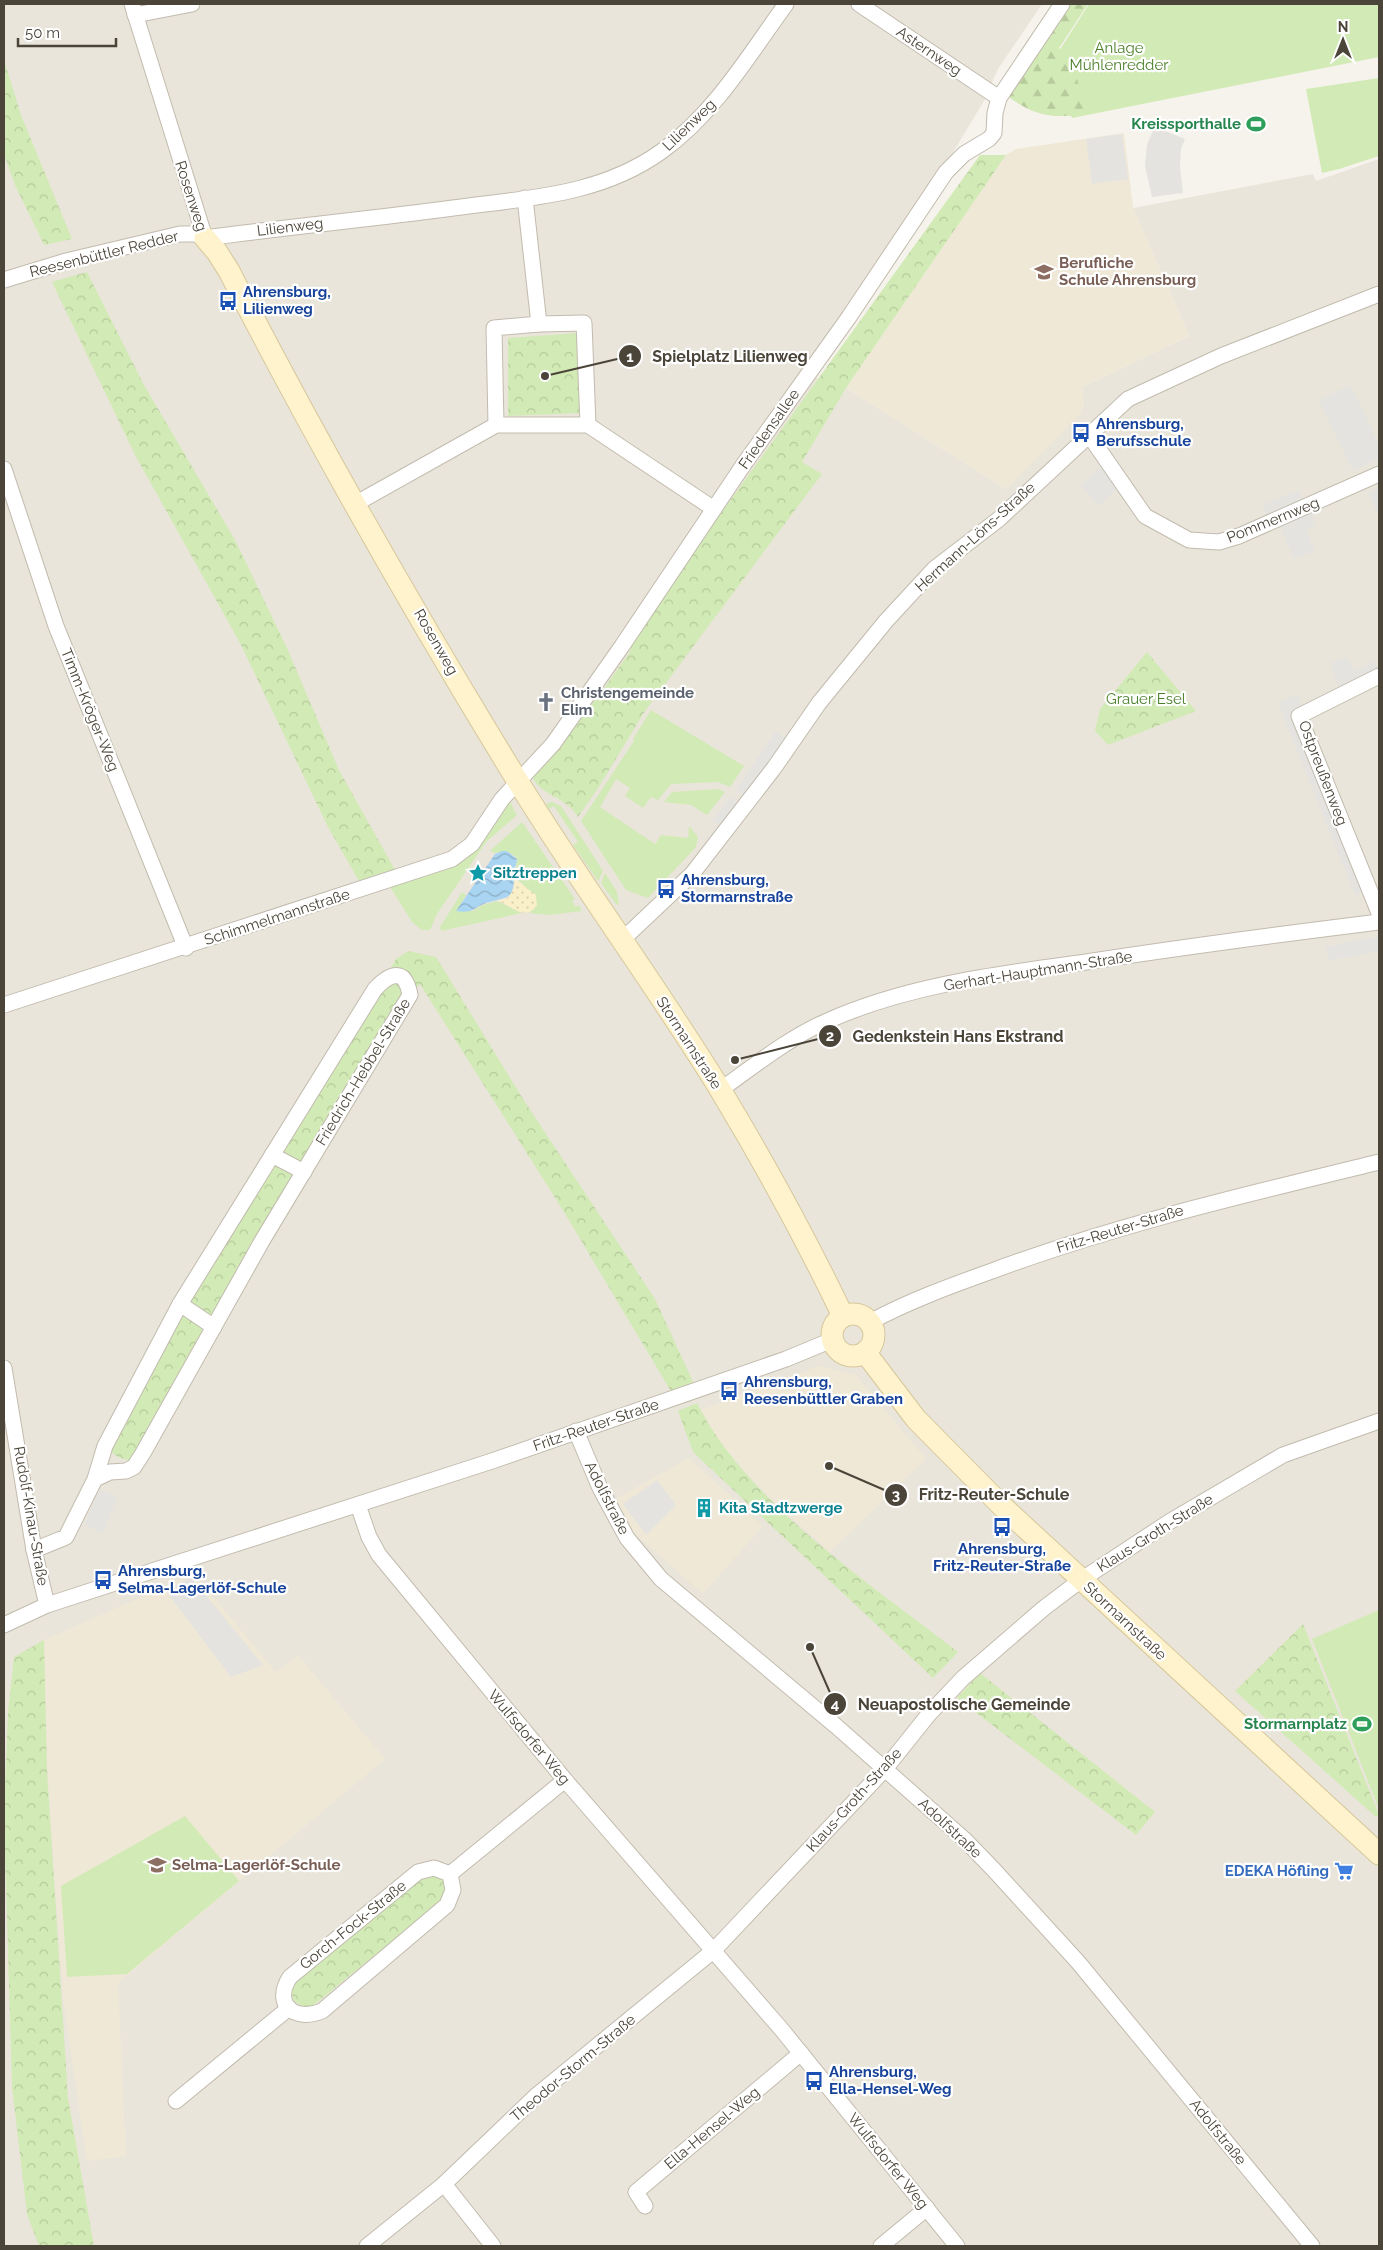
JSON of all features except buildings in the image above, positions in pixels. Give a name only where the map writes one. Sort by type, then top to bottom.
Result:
[{"type":"street","points":[[134,10],[192,4]]},
{"type":"street","name":"Lilienweg","points":[[205,238],[561,194],[608,181],[663,151],[682,136],[716,99],[786,4]]},
{"type":"street","name":"Asternweg","points":[[860,4],[999,98]]},
{"type":"street","name":"Friedensallee","points":[[517,780],[553,744],[849,317],[941,178],[964,154],[989,139],[994,133],[995,113],[999,98],[1062,4]]},
{"type":"street","name":"Rosenweg","points":[[134,10],[205,238],[229,271],[355,504],[517,780]]},
{"type":"street","points":[[525,198],[539,324]]},
{"type":"street","name":"Reesenbüttler Redder","points":[[4,280],[66,261],[180,234],[195,234],[205,238]]},
{"type":"street","name":"Hermann-Löns-Straße","points":[[621,941],[692,874],[774,768],[819,703],[913,591],[934,570],[999,519],[1128,399],[1221,356],[1379,294]]},
{"type":"street","points":[[496,425],[494,328],[584,323],[588,425]]},
{"type":"street","points":[[355,504],[496,425],[588,425],[714,510]]},
{"type":"street","name":"Pommernweg","points":[[1089,435],[1145,516],[1188,540],[1219,542],[1239,536],[1379,474]]},
{"type":"street","name":"Timm-Kröger-Weg","points":[[4,469],[56,626],[186,948]]},
{"type":"street","name":"Ostpreußenweg","points":[[1379,676],[1299,716],[1379,913]]},
{"type":"street","name":"Stormarnstraße","points":[[517,780],[720,1090],[798,1226],[843,1316]]},
{"type":"street","name":"Schimmelmannstraße","points":[[4,1005],[186,948],[452,859],[462,854],[472,844],[502,798],[517,780]]},
{"type":"street","name":"Gerhart-Hauptmann-Straße","points":[[720,1090],[797,1036],[825,1022],[894,998],[952,984],[1030,970],[1379,922]]},
{"type":"street","name":"Friedrich-Hebbel-Straße","points":[[34,1550],[66,1537],[95,1479],[105,1446],[180,1304],[375,989],[385,977],[403,978],[408,985],[410,995],[304,1172],[134,1467],[126,1471],[110,1472],[95,1479]]},
{"type":"street","points":[[272,1155],[304,1172]]},
{"type":"street","name":"Fritz-Reuter-Straße","points":[[870,1322],[913,1300],[1034,1255],[1172,1213],[1379,1162]]},
{"type":"street","points":[[180,1304],[214,1327]]},
{"type":"street","points":[[858,1314],[870,1322],[874,1337],[865,1352],[858,1355],[847,1355],[837,1349],[832,1340],[833,1328],[843,1316],[858,1314]]},
{"type":"street","name":"Fritz-Reuter-Straße","points":[[358,1505],[786,1359],[832,1340]]},
{"type":"street","name":"Stormarnstraße","points":[[865,1352],[916,1419],[954,1459],[1081,1580],[1379,1854]]},
{"type":"street","name":"Rudolf-Kinau-Straße","points":[[4,1368],[34,1550],[47,1605]]},
{"type":"street","name":"Klaus-Groth-Straße","points":[[713,1952],[885,1769],[929,1714],[963,1678],[1081,1580],[1170,1522],[1283,1455],[1379,1421]]},
{"type":"street","name":"Adolfstraße","points":[[576,1431],[600,1488],[627,1538],[661,1579],[885,1769],[964,1839],[1078,1962],[1312,2246]]},
{"type":"street","points":[[4,1625],[47,1605],[358,1505]]},
{"type":"street","name":"Wulfsdorfer Weg","points":[[358,1505],[369,1537],[379,1555],[565,1780],[801,2053],[957,2246]]},
{"type":"street","points":[[176,2101],[289,2008],[304,2016],[310,2016],[322,2011],[447,1905],[453,1890],[450,1874],[565,1780]]},
{"type":"street","name":"Gorch-Fock-Straße","points":[[289,2008],[282,1998],[282,1991],[290,1977],[418,1872],[434,1868],[450,1874]]},
{"type":"street","name":"Theodor-Storm-Straße","points":[[367,2246],[444,2184],[537,2095],[713,1952]]},
{"type":"street","name":"Ella-Hensel-Weg","points":[[645,2206],[636,2192],[801,2053]]},
{"type":"street","points":[[444,2184],[492,2246]]},
{"type":"street","points":[[882,2246],[927,2208]]},
{"type":"shaded area","points":[[4,4],[1042,4],[998,69],[984,101],[896,247],[808,375],[846,388],[1006,489],[1084,406],[1082,387],[1189,336],[1133,208],[1313,174],[1316,181],[1379,159],[1379,2246],[4,2246]]},
{"type":"shaded area","points":[[1155,127],[1185,139],[1181,149],[1180,166],[1183,193],[1152,197],[1145,166],[1147,144]]},
{"type":"shaded area","name":"Berufliche Schule Ahrensburg","points":[[1124,133],[1133,208],[1189,336],[1082,387],[1084,406],[1076,419],[1006,489],[846,388],[1006,155],[1016,149]]},
{"type":"shaded area","points":[[1122,134],[1128,179],[1092,184],[1086,139]]},
{"type":"shaded area","points":[[1351,385],[1379,445],[1379,459],[1353,471],[1319,400]]},
{"type":"shaded area","points":[[1101,467],[1119,487],[1099,506],[1081,486]]},
{"type":"shaded area","points":[[1379,487],[1379,517],[1368,493]]},
{"type":"shaded area","points":[[1299,490],[1303,501],[1267,516],[1263,505]]},
{"type":"shaded area","points":[[1311,513],[1316,525],[1306,530],[1315,551],[1294,559],[1280,526]]},
{"type":"shaded area","points":[[1347,657],[1354,671],[1374,661],[1379,672],[1339,688],[1331,663]]},
{"type":"shaded area","points":[[1298,694],[1365,891],[1355,895],[1278,703]]},
{"type":"shaded area","points":[[776,731],[786,738],[746,797],[736,790]]},
{"type":"shaded area","points":[[730,797],[740,804],[723,827],[713,820]]},
{"type":"shaded area","points":[[1379,936],[1379,951],[1329,961],[1325,947]]},
{"type":"shaded area","points":[[819,1366],[856,1375],[926,1459],[830,1552],[777,1505],[747,1474],[718,1441],[701,1410]]},
{"type":"shaded area","points":[[689,1458],[763,1526],[703,1594],[633,1532],[614,1500]]},
{"type":"shaded area","points":[[657,1480],[676,1505],[646,1535],[623,1504]]},
{"type":"shaded area","points":[[99,1489],[117,1497],[103,1533],[84,1525]]},
{"type":"shaded area","name":"Selma-Lagerlöf-Schule","points":[[194,1574],[276,1672],[298,1655],[385,1759],[118,1983],[126,2156],[87,2161],[63,1998],[47,1770],[44,1640]]},
{"type":"shaded area","points":[[191,1577],[263,1665],[231,1677],[165,1590]]},
{"type":"green space","points":[[1068,4],[1088,4],[1059,48],[1073,60],[1085,114],[1052,116],[1034,112],[1006,95]]},
{"type":"green space","name":"Anlage Mühlenredder","points":[[1089,4],[1379,4],[1379,57],[1072,118],[1050,65]]},
{"type":"green space","points":[[4,60],[21,115],[72,239],[44,245],[15,185],[4,154]]},
{"type":"green space","points":[[1379,78],[1379,156],[1322,173],[1306,89]]},
{"type":"green space","points":[[980,155],[1006,155],[846,388],[802,462],[822,474],[645,711],[597,790],[578,817],[567,804],[541,788],[531,775],[597,698],[630,652],[631,644],[669,585]]},
{"type":"green space","points":[[87,272],[144,385],[235,540],[287,648],[339,770],[395,870],[359,881],[328,827],[240,643],[135,455],[52,282]]},
{"type":"green space","points":[[579,333],[583,413],[508,416],[508,338]]},
{"type":"green space","name":"Grauer Esel","points":[[1147,652],[1196,711],[1108,745],[1095,731],[1100,709]]},
{"type":"green space","points":[[651,710],[744,766],[730,787],[718,782],[671,784],[658,800],[651,797],[643,808],[625,796],[630,788],[616,779],[600,807],[655,844],[661,835],[688,838],[689,826],[698,837],[696,847],[648,898],[626,890],[581,821],[634,741],[633,739]]},
{"type":"green space","points":[[718,789],[725,792],[707,815],[691,805],[664,802],[672,792]]},
{"type":"green space","points":[[510,802],[517,815],[486,842],[437,914],[430,930],[422,930],[412,922],[389,885],[444,865]]},
{"type":"green space","points":[[552,802],[561,806],[603,871],[598,881],[573,845],[578,842],[554,806],[549,809],[546,804]]},
{"type":"green space","points":[[522,822],[575,899],[572,901],[576,907],[579,905],[582,911],[549,915],[529,913],[534,909],[522,883],[515,879],[517,858],[507,851],[495,853],[490,851]]},
{"type":"green space","points":[[605,873],[617,892],[619,905],[616,904],[601,883]]},
{"type":"green space","points":[[462,892],[466,895],[457,911],[473,911],[483,905],[497,901],[522,913],[441,931],[440,927]]},
{"type":"green space","points":[[408,951],[436,957],[523,1099],[655,1299],[694,1384],[672,1393],[564,1212],[420,984],[398,1008],[144,1441],[130,1461],[118,1457],[110,1451],[190,1299],[396,959]]},
{"type":"green space","points":[[697,1403],[719,1439],[746,1474],[778,1508],[851,1570],[958,1652],[933,1678],[693,1452],[678,1411]]},
{"type":"green space","name":"Stormarnplatz","points":[[1379,1610],[1379,1809],[1312,1639]]},
{"type":"green space","points":[[1303,1624],[1379,1815],[1376,1817],[1235,1691]]},
{"type":"green space","points":[[44,1640],[47,1770],[68,2098],[94,2246],[39,2246],[27,2214],[12,2087],[4,1816],[8,1712],[14,1657]]},
{"type":"green space","points":[[980,1673],[1155,1812],[1136,1835],[957,1698]]},
{"type":"green space","points":[[185,1816],[239,1881],[127,1974],[67,1977],[61,1886]]},
{"type":"green space","points":[[425,1875],[438,1877],[446,1886],[439,1903],[310,2008],[302,2006],[293,2000],[291,1990],[293,1983]]},
{"type":"sand","points":[[515,879],[536,895],[537,905],[532,910],[527,912],[517,911],[497,901],[508,898],[514,887]]},
{"type":"water","points":[[507,851],[517,859],[511,893],[505,898],[486,903],[470,911],[456,911],[495,854]]},
{"type":"place","name":"Kreissporthalle","points":[[1256,124]]},
{"type":"place","name":"Berufliche Schule Ahrensburg","points":[[1044,272]]},
{"type":"place","name":"Ahrensburg, Lilienweg","points":[[228,301]]},
{"type":"place","name":"Spielplatz Lilienweg","points":[[545,376]]},
{"type":"place","name":"Ahrensburg, Berufsschule","points":[[1081,433]]},
{"type":"place","name":"Christengemeinde Elim","points":[[546,702]]},
{"type":"place","name":"Sitztreppen","points":[[478,873]]},
{"type":"place","name":"Ahrensburg, Stormarnstraße","points":[[666,889]]},
{"type":"place","name":"Gedenkstein Hans Ekstrand","points":[[735,1060]]},
{"type":"place","name":"Ahrensburg, Reesenbüttler Graben","points":[[729,1391]]},
{"type":"place","name":"Fritz-Reuter-Schule","points":[[829,1466]]},
{"type":"place","name":"Kita Stadtzwerge","points":[[704,1508]]},
{"type":"place","name":"Ahrensburg, Fritz-Reuter-Straße","points":[[1002,1527]]},
{"type":"place","name":"Ahrensburg, Selma-Lagerlöf-Schule","points":[[103,1580]]},
{"type":"place","name":"Neuapostolische Gemeinde","points":[[810,1647]]},
{"type":"place","name":"Stormarnplatz","points":[[1362,1724]]},
{"type":"place","name":"Selma-Lagerlöf-Schule","points":[[157,1865]]},
{"type":"place","name":"EDEKA Höfling","points":[[1344,1871]]},
{"type":"place","name":"Ahrensburg, Ella-Hensel-Weg","points":[[814,2081]]}]
